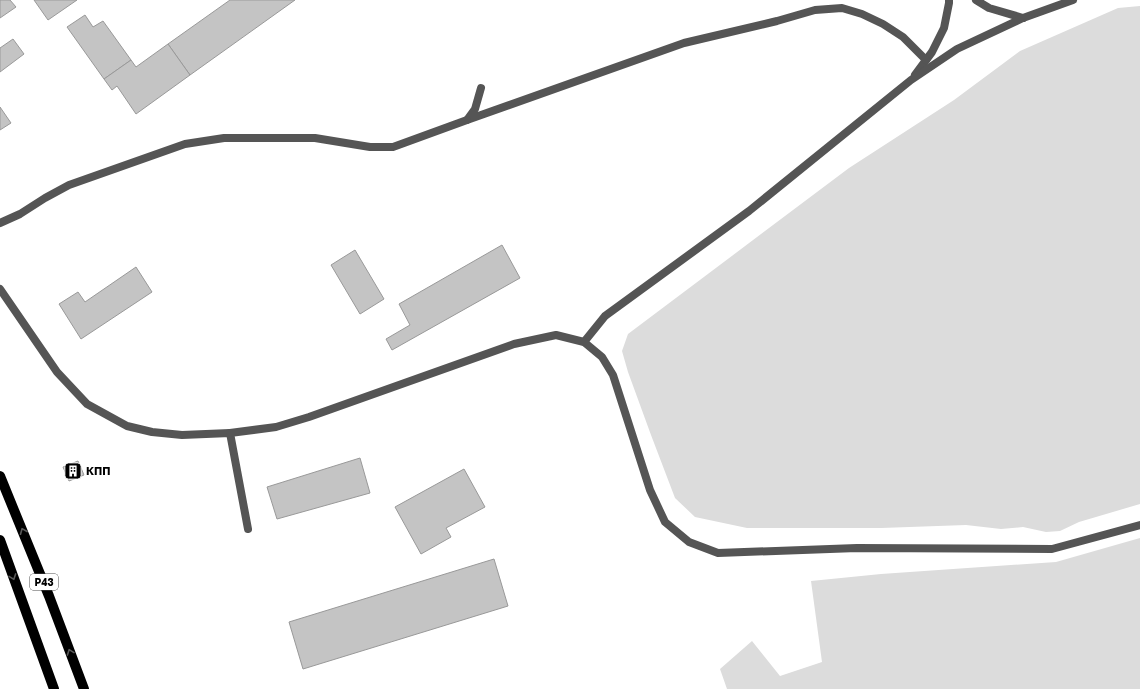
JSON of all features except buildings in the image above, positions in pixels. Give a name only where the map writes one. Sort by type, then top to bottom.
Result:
[{"type":"main road","name":"Р43","points":[[0,476],[49,596],[84,689]]},
{"type":"main road","name":"Р43","points":[[0,540],[54,689]]},
{"type":"lane","points":[[911,80],[932,52],[944,28],[949,3],[948,0]]},
{"type":"lane","points":[[976,0],[989,8],[1023,18]]},
{"type":"lane","points":[[584,342],[605,316],[749,211],[911,80],[957,49],[1023,18],[1072,0]]},
{"type":"lane","points":[[0,224],[69,185],[192,143],[224,138],[315,138],[370,147],[393,147],[684,43],[777,21],[815,10],[842,8],[862,14],[883,24],[902,37],[926,60]]},
{"type":"lane","points":[[467,120],[475,108],[481,88]]},
{"type":"lane","points":[[0,289],[57,372],[87,404],[127,426],[152,432],[182,435],[230,433],[276,427],[309,417],[514,344],[556,335],[584,342],[602,357],[613,375],[650,490],[665,522],[689,542],[718,553],[857,548],[1052,549],[1140,525]]},
{"type":"lane","points":[[230,433],[248,529]]},
{"type":"shaded area","points":[[1140,6],[1140,504],[1079,522],[1060,531],[1046,532],[1023,527],[1001,529],[966,525],[881,528],[747,528],[695,517],[675,498],[651,435],[622,351],[628,334],[849,168],[954,100],[1020,51],[1118,8]]},
{"type":"shaded area","points":[[1140,538],[1140,689],[727,689],[720,669],[752,641],[780,676],[822,662],[811,581],[881,574],[1056,562]]},
{"type":"place","name":"КПП","points":[[73,471]]}]
